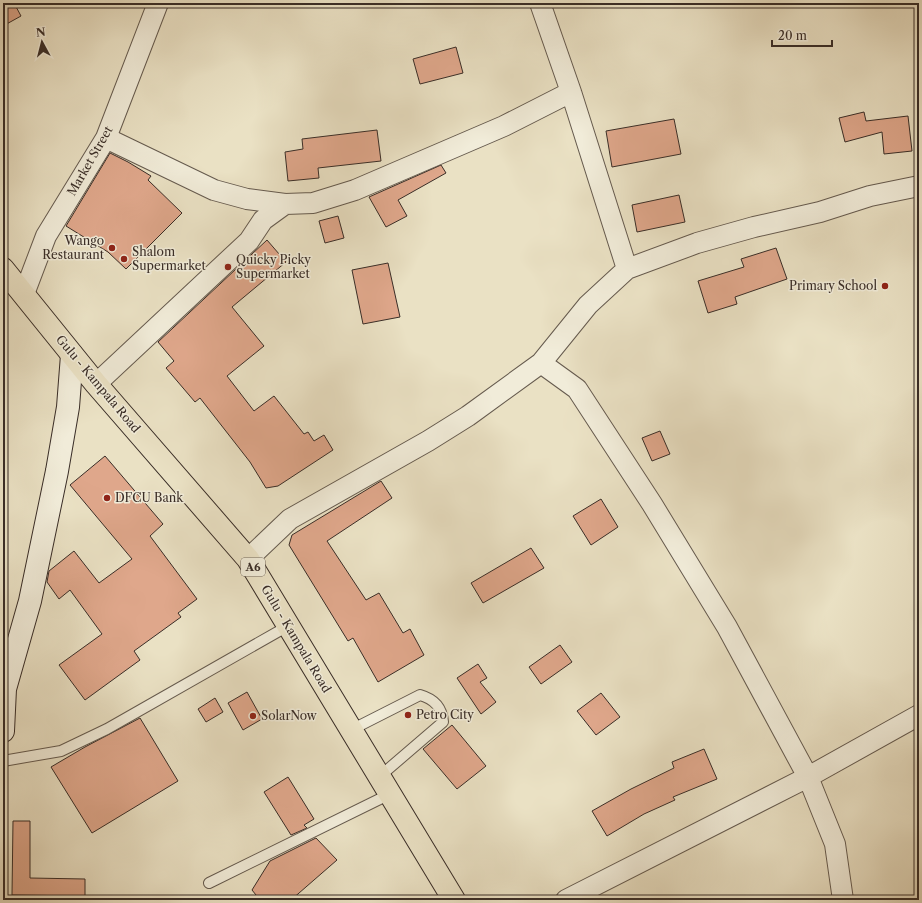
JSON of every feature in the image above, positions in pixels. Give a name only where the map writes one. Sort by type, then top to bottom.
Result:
[{"type":"main road","name":"Gulu - Kampala Road","points":[[3,269],[96,384],[248,559],[454,900]]},
{"type":"street","name":"Market Street","points":[[24,294],[46,236],[106,138],[158,3]]},
{"type":"street","points":[[540,3],[571,92],[628,269]]},
{"type":"street","points":[[106,138],[214,190],[247,199],[285,204],[313,203],[355,190],[504,126],[571,92]]},
{"type":"street","points":[[248,559],[290,519],[428,441],[468,416],[541,363],[588,305],[628,269],[697,243],[754,227],[820,212],[870,196],[919,186]]},
{"type":"street","points":[[96,384],[248,241],[263,220],[285,204]]},
{"type":"street","points":[[3,731],[4,688],[30,601],[55,479],[68,407],[72,355]]},
{"type":"street","points":[[541,363],[577,389],[609,437],[727,627],[808,777],[835,844],[843,900]]},
{"type":"street","points":[[566,900],[808,777],[919,715]]},
{"type":"lane","points":[[3,761],[61,750],[107,729],[288,626]]},
{"type":"lane","points":[[208,883],[384,785],[443,722],[442,712],[431,698],[420,695],[351,730]]},
{"type":"building","points":[[3,3],[14,3],[21,16],[3,26]]},
{"type":"building","points":[[456,47],[463,73],[420,84],[413,59]]},
{"type":"building","points":[[864,112],[866,121],[908,116],[912,151],[884,154],[882,132],[845,142],[839,118]]},
{"type":"building","points":[[674,119],[681,154],[612,167],[606,131]]},
{"type":"building","points":[[377,130],[381,161],[318,168],[319,178],[288,181],[285,152],[303,149],[302,139]]},
{"type":"building","points":[[110,153],[151,176],[148,180],[182,213],[126,269],[108,252],[66,226]]},
{"type":"building","points":[[441,165],[446,173],[398,200],[407,216],[386,227],[369,197]]},
{"type":"building","points":[[679,195],[685,222],[637,232],[632,205]]},
{"type":"building","points":[[338,216],[344,238],[325,243],[319,221]]},
{"type":"building","points":[[267,240],[286,262],[232,307],[264,346],[227,376],[254,411],[274,396],[304,434],[308,432],[314,441],[324,435],[333,450],[278,486],[266,488],[250,462],[200,398],[195,402],[166,368],[174,361],[158,342]]},
{"type":"building","points":[[776,248],[787,279],[735,297],[737,304],[708,313],[698,281],[744,267],[741,259]]},
{"type":"building","points":[[388,263],[400,317],[363,324],[352,270]]},
{"type":"building","points":[[660,431],[670,454],[652,461],[642,438]]},
{"type":"building","points":[[105,456],[163,524],[150,536],[197,599],[178,613],[181,617],[134,651],[140,660],[85,700],[59,665],[102,634],[70,590],[59,599],[47,582],[49,571],[74,551],[99,583],[132,559],[70,485]]},
{"type":"building","points":[[381,481],[392,498],[327,541],[366,600],[379,593],[403,633],[410,629],[424,655],[378,682],[353,638],[348,641],[289,545],[292,535]]},
{"type":"building","points":[[601,499],[618,527],[591,545],[573,516]]},
{"type":"building","points":[[531,548],[544,568],[483,603],[471,583]]},
{"type":"building","points":[[560,645],[572,662],[541,684],[529,667]]},
{"type":"building","points":[[478,664],[487,678],[480,682],[496,702],[481,714],[457,678]]},
{"type":"building","points":[[247,692],[262,719],[243,730],[228,703]]},
{"type":"building","points":[[601,693],[620,717],[596,735],[577,711]]},
{"type":"building","points":[[215,698],[223,712],[206,722],[198,709]]},
{"type":"building","points":[[140,718],[178,781],[92,833],[51,767]]},
{"type":"building","points":[[452,725],[486,766],[457,789],[423,749]]},
{"type":"building","points":[[704,749],[717,779],[673,797],[675,800],[644,814],[607,836],[592,811],[631,789],[674,768],[672,762]]},
{"type":"building","points":[[288,777],[314,819],[304,825],[307,828],[291,835],[264,792]]},
{"type":"building","points":[[13,821],[30,821],[30,878],[85,879],[85,896],[12,895]]},
{"type":"building","points":[[316,838],[337,860],[291,900],[260,900],[252,890],[270,861]]},
{"type":"place","name":"Wango Restaurant","points":[[112,248]]},
{"type":"place","name":"Shalom Supermarket","points":[[124,259]]},
{"type":"place","name":"Quicky Picky Supermarket","points":[[228,267]]},
{"type":"place","name":"Primary School","points":[[885,286]]},
{"type":"place","name":"DFCU Bank","points":[[107,498]]},
{"type":"place","name":"Petro City","points":[[408,715]]},
{"type":"place","name":"SolarNow","points":[[253,716]]}]
